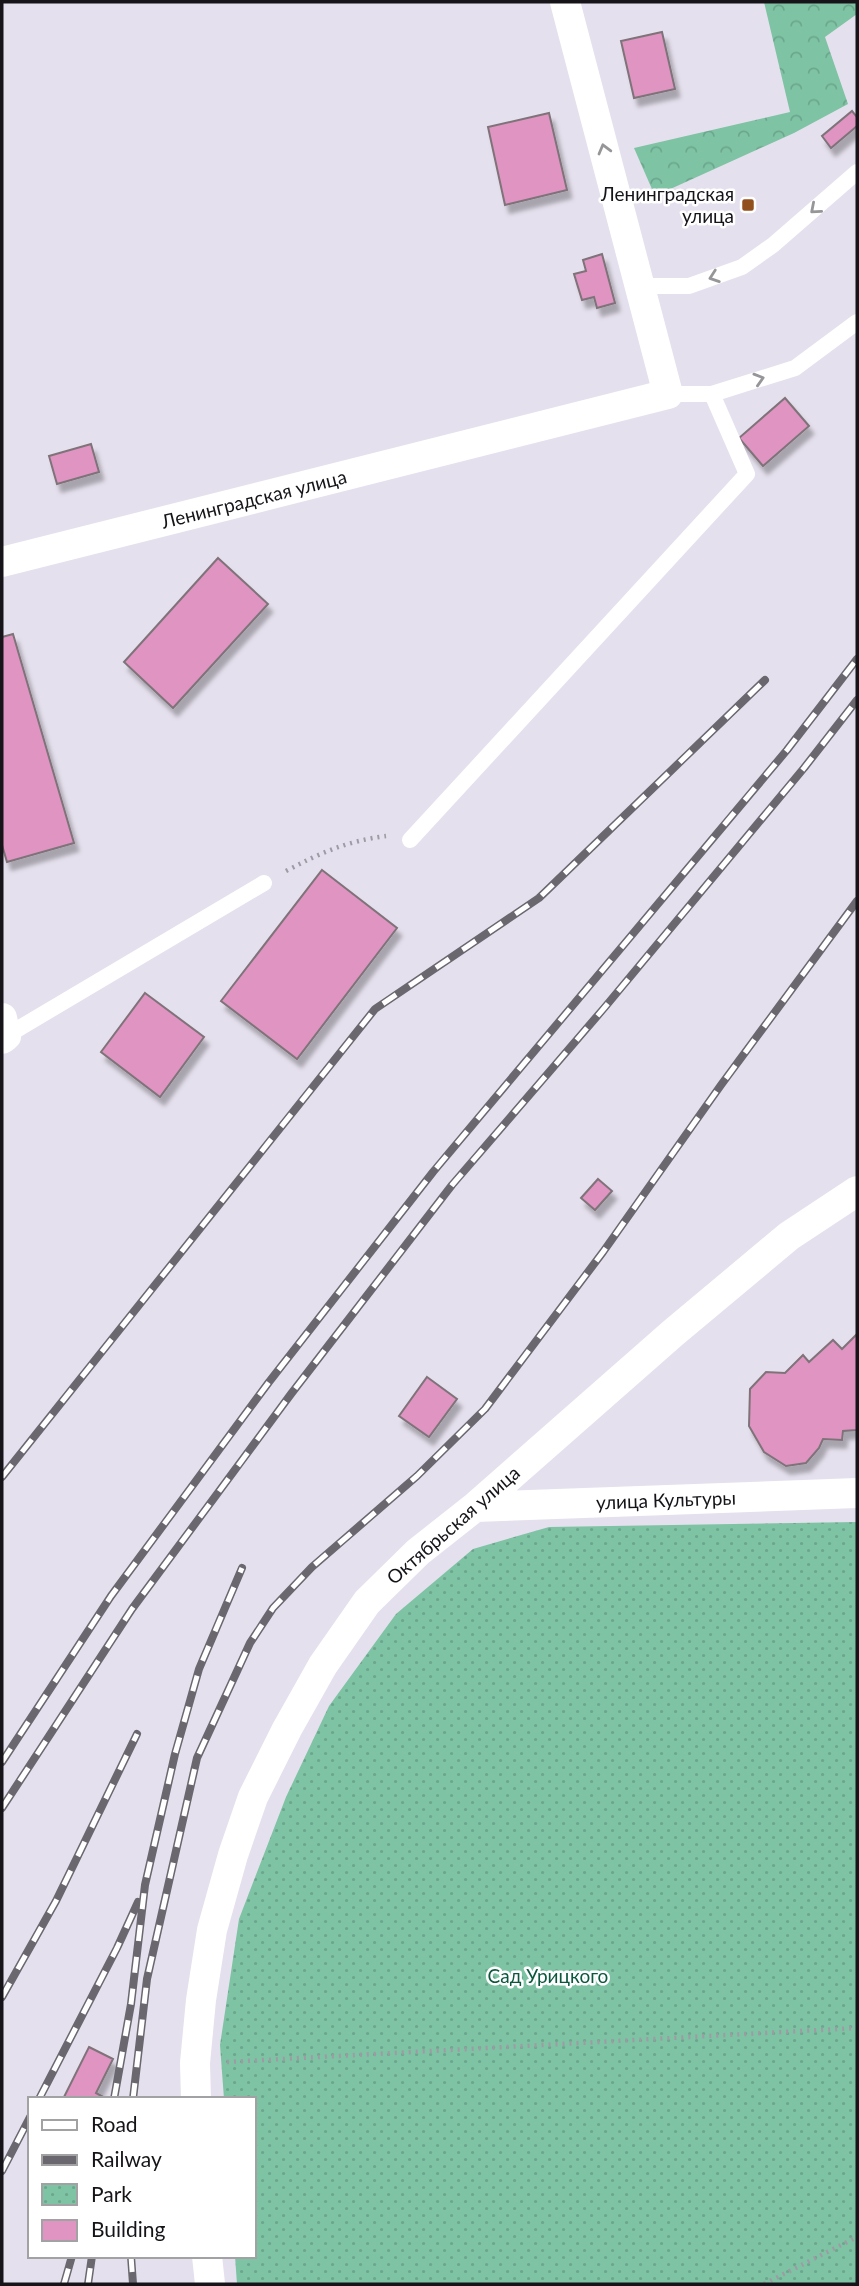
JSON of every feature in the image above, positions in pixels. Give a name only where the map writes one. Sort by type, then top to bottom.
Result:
[{"type":"street","points":[[565,2],[668,394]]},
{"type":"street","name":"Ленинградская улица","points":[[2,562],[668,394]]},
{"type":"street","name":"Октябрьская улица","points":[[196,2097],[195,2063],[210,1942],[229,1868],[253,1797],[323,1665],[367,1602],[418,1552],[475,1507],[673,1333],[779,1245],[857,1191]]},
{"type":"street","name":"улица Культуры","points":[[475,1507],[857,1493]]},
{"type":"street","points":[[207,2258],[210,2284]]},
{"type":"lane","points":[[639,286],[689,286],[742,267],[773,245],[857,173]]},
{"type":"lane","points":[[668,394],[712,394],[796,368],[857,322]]},
{"type":"lane","points":[[410,840],[747,474],[712,394]]},
{"type":"lane","points":[[3,1031],[264,883]]},
{"type":"path","points":[[264,883],[324,851],[360,839],[386,836],[410,840]]},
{"type":"path","points":[[195,2063],[857,2028]]},
{"type":"path","points":[[764,2284],[857,2237]]},
{"type":"green space","points":[[764,2],[857,2],[857,14],[825,37],[848,104],[794,133],[655,196],[634,148],[790,112]]},
{"type":"green space","name":"Сад Урицкого","points":[[857,1522],[857,2284],[237,2284],[235,2258],[256,2258],[256,2097],[224,2097],[220,2045],[239,1919],[286,1797],[329,1706],[396,1614],[473,1549],[549,1527]]},
{"type":"building","points":[[662,32],[675,89],[634,98],[621,41]]},
{"type":"building","points":[[852,111],[857,117],[857,126],[831,148],[822,136]]},
{"type":"building","points":[[549,113],[567,190],[505,205],[488,127]]},
{"type":"building","points":[[602,254],[615,303],[597,308],[594,297],[582,300],[574,274],[586,271],[583,260]]},
{"type":"building","points":[[785,398],[809,426],[763,466],[739,438]]},
{"type":"building","points":[[91,444],[99,472],[57,484],[49,456]]},
{"type":"building","points":[[218,558],[268,604],[173,708],[124,662]]},
{"type":"building","points":[[13,634],[74,843],[7,862],[2,845],[2,637]]},
{"type":"building","points":[[322,870],[397,928],[297,1059],[221,1001]]},
{"type":"building","points":[[145,993],[204,1037],[160,1097],[101,1052]]},
{"type":"building","points":[[598,1179],[612,1191],[595,1210],[581,1198]]},
{"type":"building","points":[[857,1334],[857,1430],[843,1431],[842,1440],[823,1439],[806,1463],[786,1466],[764,1452],[749,1426],[750,1389],[766,1372],[785,1373],[803,1355],[809,1362],[833,1340],[842,1349]]},
{"type":"building","points":[[427,1377],[457,1399],[429,1437],[399,1416]]},
{"type":"building","points":[[89,2047],[113,2059],[96,2093],[103,2097],[64,2097]]},
{"type":"railway","points":[[2,1762],[111,1596],[269,1382],[433,1172],[787,750],[857,659]]},
{"type":"railway","points":[[2,1477],[375,1009],[539,898],[765,680]]},
{"type":"railway","points":[[2,1808],[132,1609],[291,1394],[452,1185],[605,1007],[804,768],[857,700]]},
{"type":"railway","points":[[133,2097],[147,1979],[197,1758],[250,1643],[273,1608],[312,1567],[417,1476],[485,1409],[603,1252],[721,1085],[857,901]]},
{"type":"railway","points":[[114,2097],[131,2004],[145,1885],[175,1754],[199,1669],[242,1568]]},
{"type":"railway","points":[[2,1997],[56,1901],[137,1734]]},
{"type":"railway","points":[[40,2097],[138,1902]]},
{"type":"railway","points":[[2,2171],[28,2121]]},
{"type":"railway","points":[[64,2284],[71,2258]]},
{"type":"railway","points":[[88,2284],[92,2258]]},
{"type":"railway","points":[[131,2258],[133,2284]]},
{"type":"place","name":"Ленинградская улица","points":[[748,205]]}]
